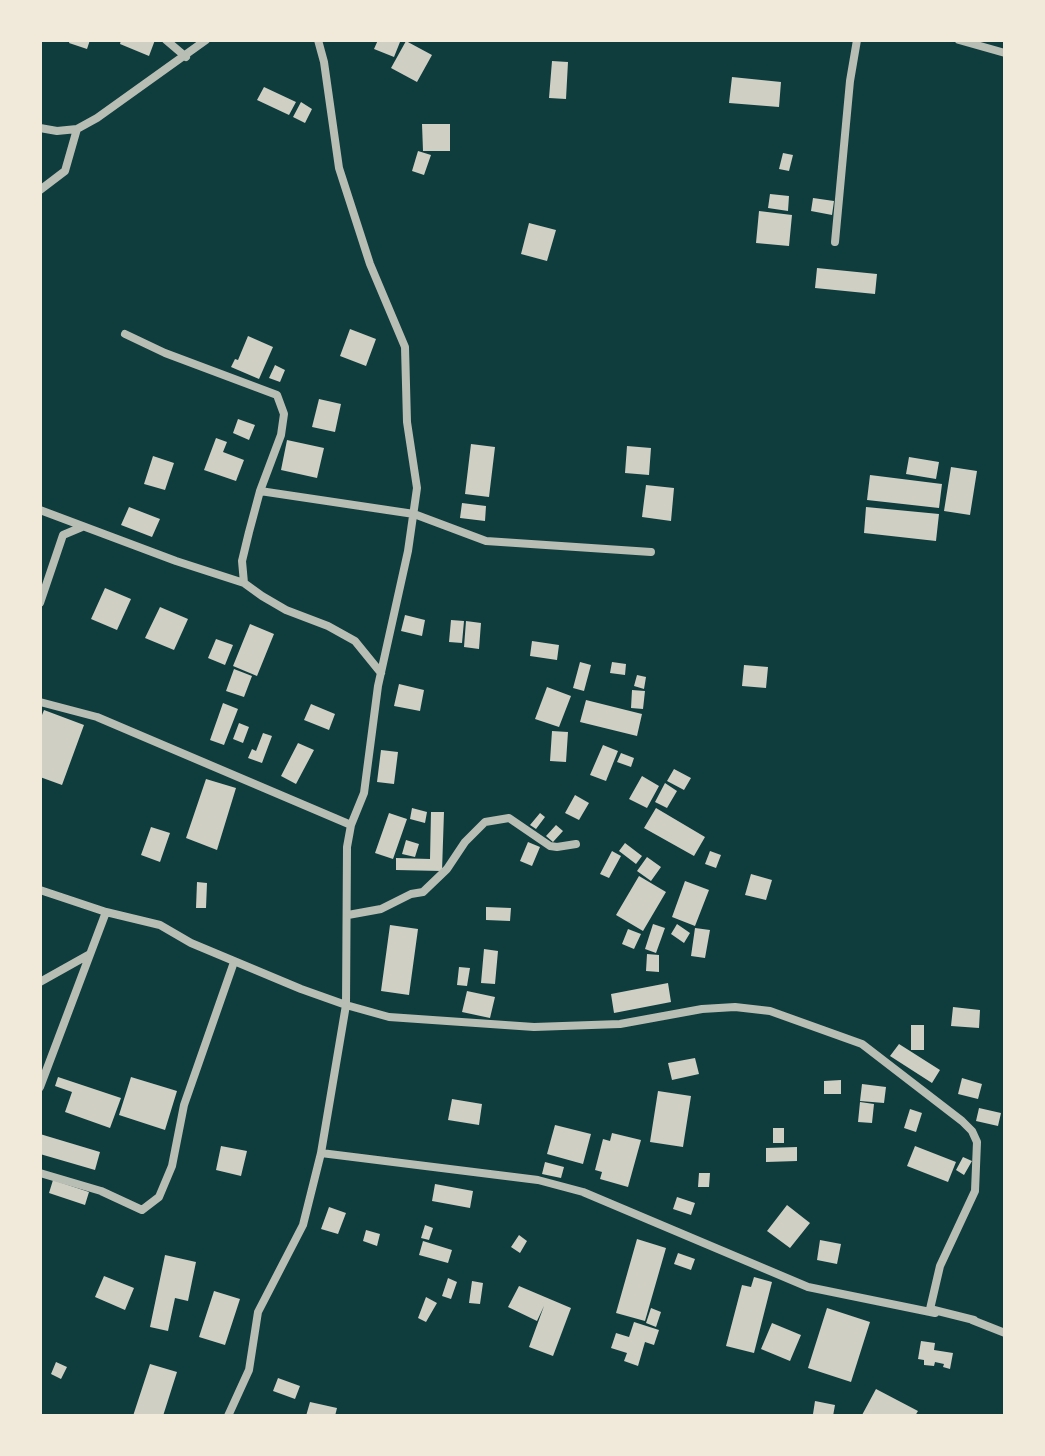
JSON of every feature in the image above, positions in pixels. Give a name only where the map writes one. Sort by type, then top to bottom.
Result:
[{"type":"street","points":[[166,40],[186,57]]},
{"type":"street","points":[[40,128],[57,131],[77,129],[186,57],[206,40]]},
{"type":"street","points":[[228,1416],[249,1370],[258,1312],[303,1225],[321,1153],[346,1005],[346,870],[351,825],[364,793],[381,673],[417,488],[407,422],[405,347],[370,264],[339,168],[318,40]]},
{"type":"street","points":[[835,242],[850,81],[857,40]]},
{"type":"street","points":[[959,40],[1005,53]]},
{"type":"street","points":[[40,190],[65,171],[77,129]]},
{"type":"street","points":[[125,334],[165,353],[277,395],[284,414],[281,435],[260,491],[242,561],[244,583]]},
{"type":"street","points":[[260,491],[414,514],[486,541],[651,552]]},
{"type":"street","points":[[40,510],[244,583],[286,610],[328,626],[355,641],[381,673]]},
{"type":"street","points":[[40,603],[63,535],[82,527]]},
{"type":"street","points":[[40,702],[97,717],[351,825]]},
{"type":"street","points":[[348,915],[381,909],[411,894],[423,892],[447,869],[465,842],[485,822],[509,818],[550,846],[576,844]]},
{"type":"street","points":[[40,890],[106,912],[160,925],[234,962],[346,1005],[389,1017],[534,1027],[620,1024],[702,1009],[735,1007],[770,1011],[862,1044],[972,1131],[977,1142],[975,1191],[940,1266],[930,1309],[974,1320],[1005,1333]]},
{"type":"street","points":[[40,1087],[106,912]]},
{"type":"street","points":[[40,982],[91,954]]},
{"type":"street","points":[[40,1173],[101,1191],[142,1210],[159,1197],[172,1166],[184,1105],[234,962]]},
{"type":"street","points":[[321,1153],[553,1184],[583,1192],[808,1287],[974,1320]]},
{"type":"building","points":[[70,40],[90,40],[87,49],[69,43]]},
{"type":"building","points":[[121,40],[155,40],[149,56],[120,44]]},
{"type":"building","points":[[378,40],[400,42],[394,57],[374,49]]},
{"type":"building","points":[[406,41],[432,55],[417,82],[391,68]]},
{"type":"building","points":[[552,61],[568,62],[566,99],[549,98]]},
{"type":"building","points":[[732,77],[781,82],[779,107],[729,103]]},
{"type":"building","points":[[264,87],[296,102],[289,115],[257,100]]},
{"type":"building","points":[[301,102],[312,109],[305,123],[293,117]]},
{"type":"building","points":[[422,124],[450,124],[450,151],[423,151]]},
{"type":"building","points":[[418,151],[431,155],[424,175],[412,171]]},
{"type":"building","points":[[783,153],[793,155],[789,171],[779,169]]},
{"type":"building","points":[[770,194],[789,196],[788,211],[768,208]]},
{"type":"building","points":[[813,198],[834,201],[832,215],[811,211]]},
{"type":"building","points":[[759,211],[792,215],[789,246],[756,243]]},
{"type":"building","points":[[529,223],[556,230],[547,261],[521,254]]},
{"type":"building","points":[[817,268],[877,274],[875,294],[815,288]]},
{"type":"building","points":[[350,329],[376,339],[366,366],[340,356]]},
{"type":"building","points":[[248,336],[273,347],[259,379],[231,367],[235,359],[238,360]]},
{"type":"building","points":[[275,365],[285,370],[280,382],[269,378]]},
{"type":"building","points":[[319,399],[341,404],[335,432],[312,427]]},
{"type":"building","points":[[238,419],[255,425],[249,440],[233,433]]},
{"type":"building","points":[[216,438],[227,442],[223,452],[244,460],[236,481],[204,470]]},
{"type":"building","points":[[287,440],[324,448],[317,478],[281,470]]},
{"type":"building","points":[[471,444],[495,447],[489,497],[465,494]]},
{"type":"building","points":[[627,446],[651,448],[649,475],[625,473]]},
{"type":"building","points":[[153,456],[174,463],[165,490],[144,484]]},
{"type":"building","points":[[909,457],[939,462],[936,479],[906,474]]},
{"type":"building","points":[[951,467],[977,471],[970,515],[944,511]]},
{"type":"building","points":[[870,475],[942,484],[939,508],[867,500]]},
{"type":"building","points":[[646,485],[674,488],[671,521],[642,517]]},
{"type":"building","points":[[462,503],[486,506],[485,521],[460,518]]},
{"type":"building","points":[[129,507],[160,519],[152,537],[121,525]]},
{"type":"building","points":[[866,507],[939,514],[936,541],[864,533]]},
{"type":"building","points":[[105,588],[131,599],[117,630],[91,619]]},
{"type":"building","points":[[160,607],[188,619],[174,650],[145,638]]},
{"type":"building","points":[[405,615],[425,620],[422,636],[401,631]]},
{"type":"building","points":[[451,620],[464,621],[462,643],[449,642]]},
{"type":"building","points":[[466,621],[481,623],[479,649],[464,647]]},
{"type":"building","points":[[250,624],[274,634],[257,676],[233,666]]},
{"type":"building","points":[[216,639],[233,645],[225,665],[208,658]]},
{"type":"building","points":[[532,641],[559,645],[557,660],[530,656]]},
{"type":"building","points":[[580,662],[591,665],[584,691],[573,688]]},
{"type":"building","points":[[612,662],[626,664],[625,675],[610,673]]},
{"type":"building","points":[[744,665],[768,667],[766,688],[742,686]]},
{"type":"building","points":[[234,669],[252,676],[244,697],[226,691]]},
{"type":"building","points":[[637,675],[646,677],[644,689],[634,686]]},
{"type":"building","points":[[399,684],[424,690],[420,711],[394,706]]},
{"type":"building","points":[[547,687],[571,696],[559,727],[535,719]]},
{"type":"building","points":[[632,690],[645,691],[643,709],[631,708]]},
{"type":"building","points":[[586,700],[642,714],[637,736],[580,722]]},
{"type":"building","points":[[223,703],[238,709],[224,745],[210,740]]},
{"type":"building","points":[[311,704],[335,714],[329,730],[304,720]]},
{"type":"building","points":[[44,710],[84,725],[62,785],[40,777],[40,720]]},
{"type":"building","points":[[239,723],[249,727],[243,743],[233,739]]},
{"type":"building","points":[[552,731],[568,732],[566,762],[550,761]]},
{"type":"building","points":[[263,733],[272,736],[262,763],[248,758],[252,749],[256,751]]},
{"type":"building","points":[[298,743],[314,750],[296,784],[281,776]]},
{"type":"building","points":[[603,745],[618,751],[606,781],[590,775]]},
{"type":"building","points":[[381,750],[398,752],[394,784],[377,782]]},
{"type":"building","points":[[621,753],[634,758],[631,767],[617,762]]},
{"type":"building","points":[[674,769],[691,778],[684,790],[667,781]]},
{"type":"building","points":[[642,776],[659,786],[647,808],[629,799]]},
{"type":"building","points":[[206,779],[236,788],[217,850],[186,838]]},
{"type":"building","points":[[665,783],[677,791],[667,808],[655,802]]},
{"type":"building","points":[[575,795],[589,803],[579,820],[565,813]]},
{"type":"building","points":[[412,808],[427,812],[425,823],[410,819]]},
{"type":"building","points":[[656,808],[705,837],[694,856],[644,828]]},
{"type":"building","points":[[431,812],[444,812],[442,871],[396,870],[396,858],[430,859]]},
{"type":"building","points":[[389,813],[407,819],[393,859],[375,853]]},
{"type":"building","points":[[540,813],[545,817],[536,829],[530,825]]},
{"type":"building","points":[[556,825],[563,831],[553,842],[546,836]]},
{"type":"building","points":[[151,827],[170,833],[160,862],[141,855]]},
{"type":"building","points":[[406,840],[419,844],[415,857],[402,854]]},
{"type":"building","points":[[528,842],[540,847],[532,866],[520,861]]},
{"type":"building","points":[[625,843],[642,856],[636,864],[619,851]]},
{"type":"building","points":[[612,851],[621,856],[609,878],[600,874]]},
{"type":"building","points":[[710,851],[721,855],[716,868],[705,864]]},
{"type":"building","points":[[647,857],[661,867],[651,881],[637,871]]},
{"type":"building","points":[[751,874],[772,880],[766,900],[745,895]]},
{"type":"building","points":[[639,876],[666,892],[643,931],[616,915]]},
{"type":"building","points":[[685,881],[709,890],[695,926],[672,917]]},
{"type":"building","points":[[197,882],[207,883],[206,908],[196,908]]},
{"type":"building","points":[[486,907],[511,908],[510,921],[486,920]]},
{"type":"building","points":[[653,924],[665,928],[656,953],[645,949]]},
{"type":"building","points":[[677,924],[690,933],[684,943],[671,934]]},
{"type":"building","points":[[390,925],[418,929],[409,995],[381,991]]},
{"type":"building","points":[[695,928],[710,930],[705,958],[691,956]]},
{"type":"building","points":[[628,929],[641,934],[634,949],[622,944]]},
{"type":"building","points":[[484,949],[498,951],[495,984],[481,983]]},
{"type":"building","points":[[647,954],[659,955],[659,972],[646,971]]},
{"type":"building","points":[[459,967],[470,968],[467,986],[457,985]]},
{"type":"building","points":[[668,983],[671,1002],[614,1013],[611,994]]},
{"type":"building","points":[[467,991],[495,997],[490,1018],[462,1012]]},
{"type":"building","points":[[953,1007],[980,1010],[979,1028],[951,1026]]},
{"type":"building","points":[[911,1025],[924,1025],[924,1050],[911,1050]]},
{"type":"building","points":[[899,1044],[940,1070],[932,1083],[890,1056]]},
{"type":"building","points":[[695,1058],[699,1074],[672,1080],[668,1063]]},
{"type":"building","points":[[58,1077],[121,1098],[110,1128],[65,1112],[72,1092],[55,1086]]},
{"type":"building","points":[[131,1077],[177,1091],[165,1130],[119,1115]]},
{"type":"building","points":[[962,1078],[982,1084],[978,1099],[958,1094]]},
{"type":"building","points":[[841,1080],[841,1094],[824,1094],[824,1081]]},
{"type":"building","points":[[862,1084],[886,1087],[884,1103],[860,1101]]},
{"type":"building","points":[[658,1091],[691,1096],[683,1147],[650,1142]]},
{"type":"building","points":[[452,1099],[482,1104],[479,1125],[448,1120]]},
{"type":"building","points":[[860,1102],[874,1104],[872,1123],[858,1122]]},
{"type":"building","points":[[979,1108],[1001,1113],[998,1126],[976,1121]]},
{"type":"building","points":[[910,1109],[922,1113],[916,1132],[904,1128]]},
{"type":"building","points":[[555,1125],[591,1134],[583,1164],[547,1154]]},
{"type":"building","points":[[773,1128],[784,1128],[784,1143],[773,1143]]},
{"type":"building","points":[[612,1133],[641,1140],[628,1187],[600,1179],[602,1172],[595,1170],[603,1139],[610,1141]]},
{"type":"building","points":[[40,1134],[100,1152],[95,1170],[40,1154]]},
{"type":"building","points":[[221,1146],[247,1151],[241,1176],[216,1170]]},
{"type":"building","points":[[915,1146],[956,1162],[948,1182],[907,1166]]},
{"type":"building","points":[[797,1147],[797,1161],[766,1162],[766,1148]]},
{"type":"building","points":[[963,1157],[972,1161],[964,1175],[956,1170]]},
{"type":"building","points":[[545,1162],[564,1167],[561,1178],[542,1174]]},
{"type":"building","points":[[699,1173],[710,1173],[709,1187],[698,1187]]},
{"type":"building","points":[[53,1180],[89,1192],[85,1205],[49,1193]]},
{"type":"building","points":[[435,1184],[473,1191],[470,1208],[432,1201]]},
{"type":"building","points":[[677,1197],[695,1203],[691,1215],[673,1209]]},
{"type":"building","points":[[787,1205],[810,1223],[790,1248],[767,1231]]},
{"type":"building","points":[[329,1207],[346,1213],[338,1234],[321,1229]]},
{"type":"building","points":[[425,1225],[433,1228],[429,1240],[421,1238]]},
{"type":"building","points":[[366,1230],[380,1234],[377,1246],[363,1241]]},
{"type":"building","points":[[519,1235],[527,1241],[520,1253],[511,1247]]},
{"type":"building","points":[[637,1239],[666,1248],[645,1321],[616,1313]]},
{"type":"building","points":[[820,1240],[841,1244],[837,1264],[817,1260]]},
{"type":"building","points":[[423,1241],[452,1250],[448,1263],[419,1255]]},
{"type":"building","points":[[678,1253],[695,1259],[691,1270],[674,1264]]},
{"type":"building","points":[[165,1255],[196,1262],[188,1301],[175,1298],[168,1331],[150,1327]]},
{"type":"building","points":[[104,1276],[134,1288],[125,1310],[95,1297]]},
{"type":"building","points":[[754,1277],[772,1282],[754,1353],[726,1346],[742,1285],[751,1287]]},
{"type":"building","points":[[448,1278],[457,1282],[451,1299],[442,1296]]},
{"type":"building","points":[[472,1281],[483,1283],[480,1304],[469,1303]]},
{"type":"building","points":[[519,1286],[571,1308],[553,1356],[529,1347],[544,1306],[537,1321],[508,1307]]},
{"type":"building","points":[[214,1291],[240,1299],[225,1345],[199,1337]]},
{"type":"building","points":[[426,1297],[437,1303],[426,1322],[418,1318]]},
{"type":"building","points":[[651,1308],[661,1312],[656,1327],[646,1323]]},
{"type":"building","points":[[827,1308],[870,1322],[851,1382],[808,1368]]},
{"type":"building","points":[[634,1322],[659,1330],[654,1345],[645,1342],[638,1366],[624,1361],[627,1353],[611,1348],[616,1333],[629,1337]]},
{"type":"building","points":[[772,1323],[801,1335],[790,1361],[761,1349]]},
{"type":"building","points":[[921,1341],[935,1343],[934,1350],[953,1353],[950,1369],[935,1362],[934,1366],[924,1365],[924,1360],[918,1359]]},
{"type":"building","points":[[56,1362],[67,1367],[61,1379],[51,1374]]},
{"type":"building","points":[[150,1364],[177,1372],[163,1416],[133,1416]]},
{"type":"building","points":[[278,1378],[300,1386],[295,1399],[273,1391]]},
{"type":"building","points":[[876,1389],[918,1411],[915,1416],[862,1415]]},
{"type":"building","points":[[815,1401],[835,1405],[833,1416],[813,1414]]},
{"type":"building","points":[[310,1402],[337,1408],[335,1416],[306,1416]]}]
